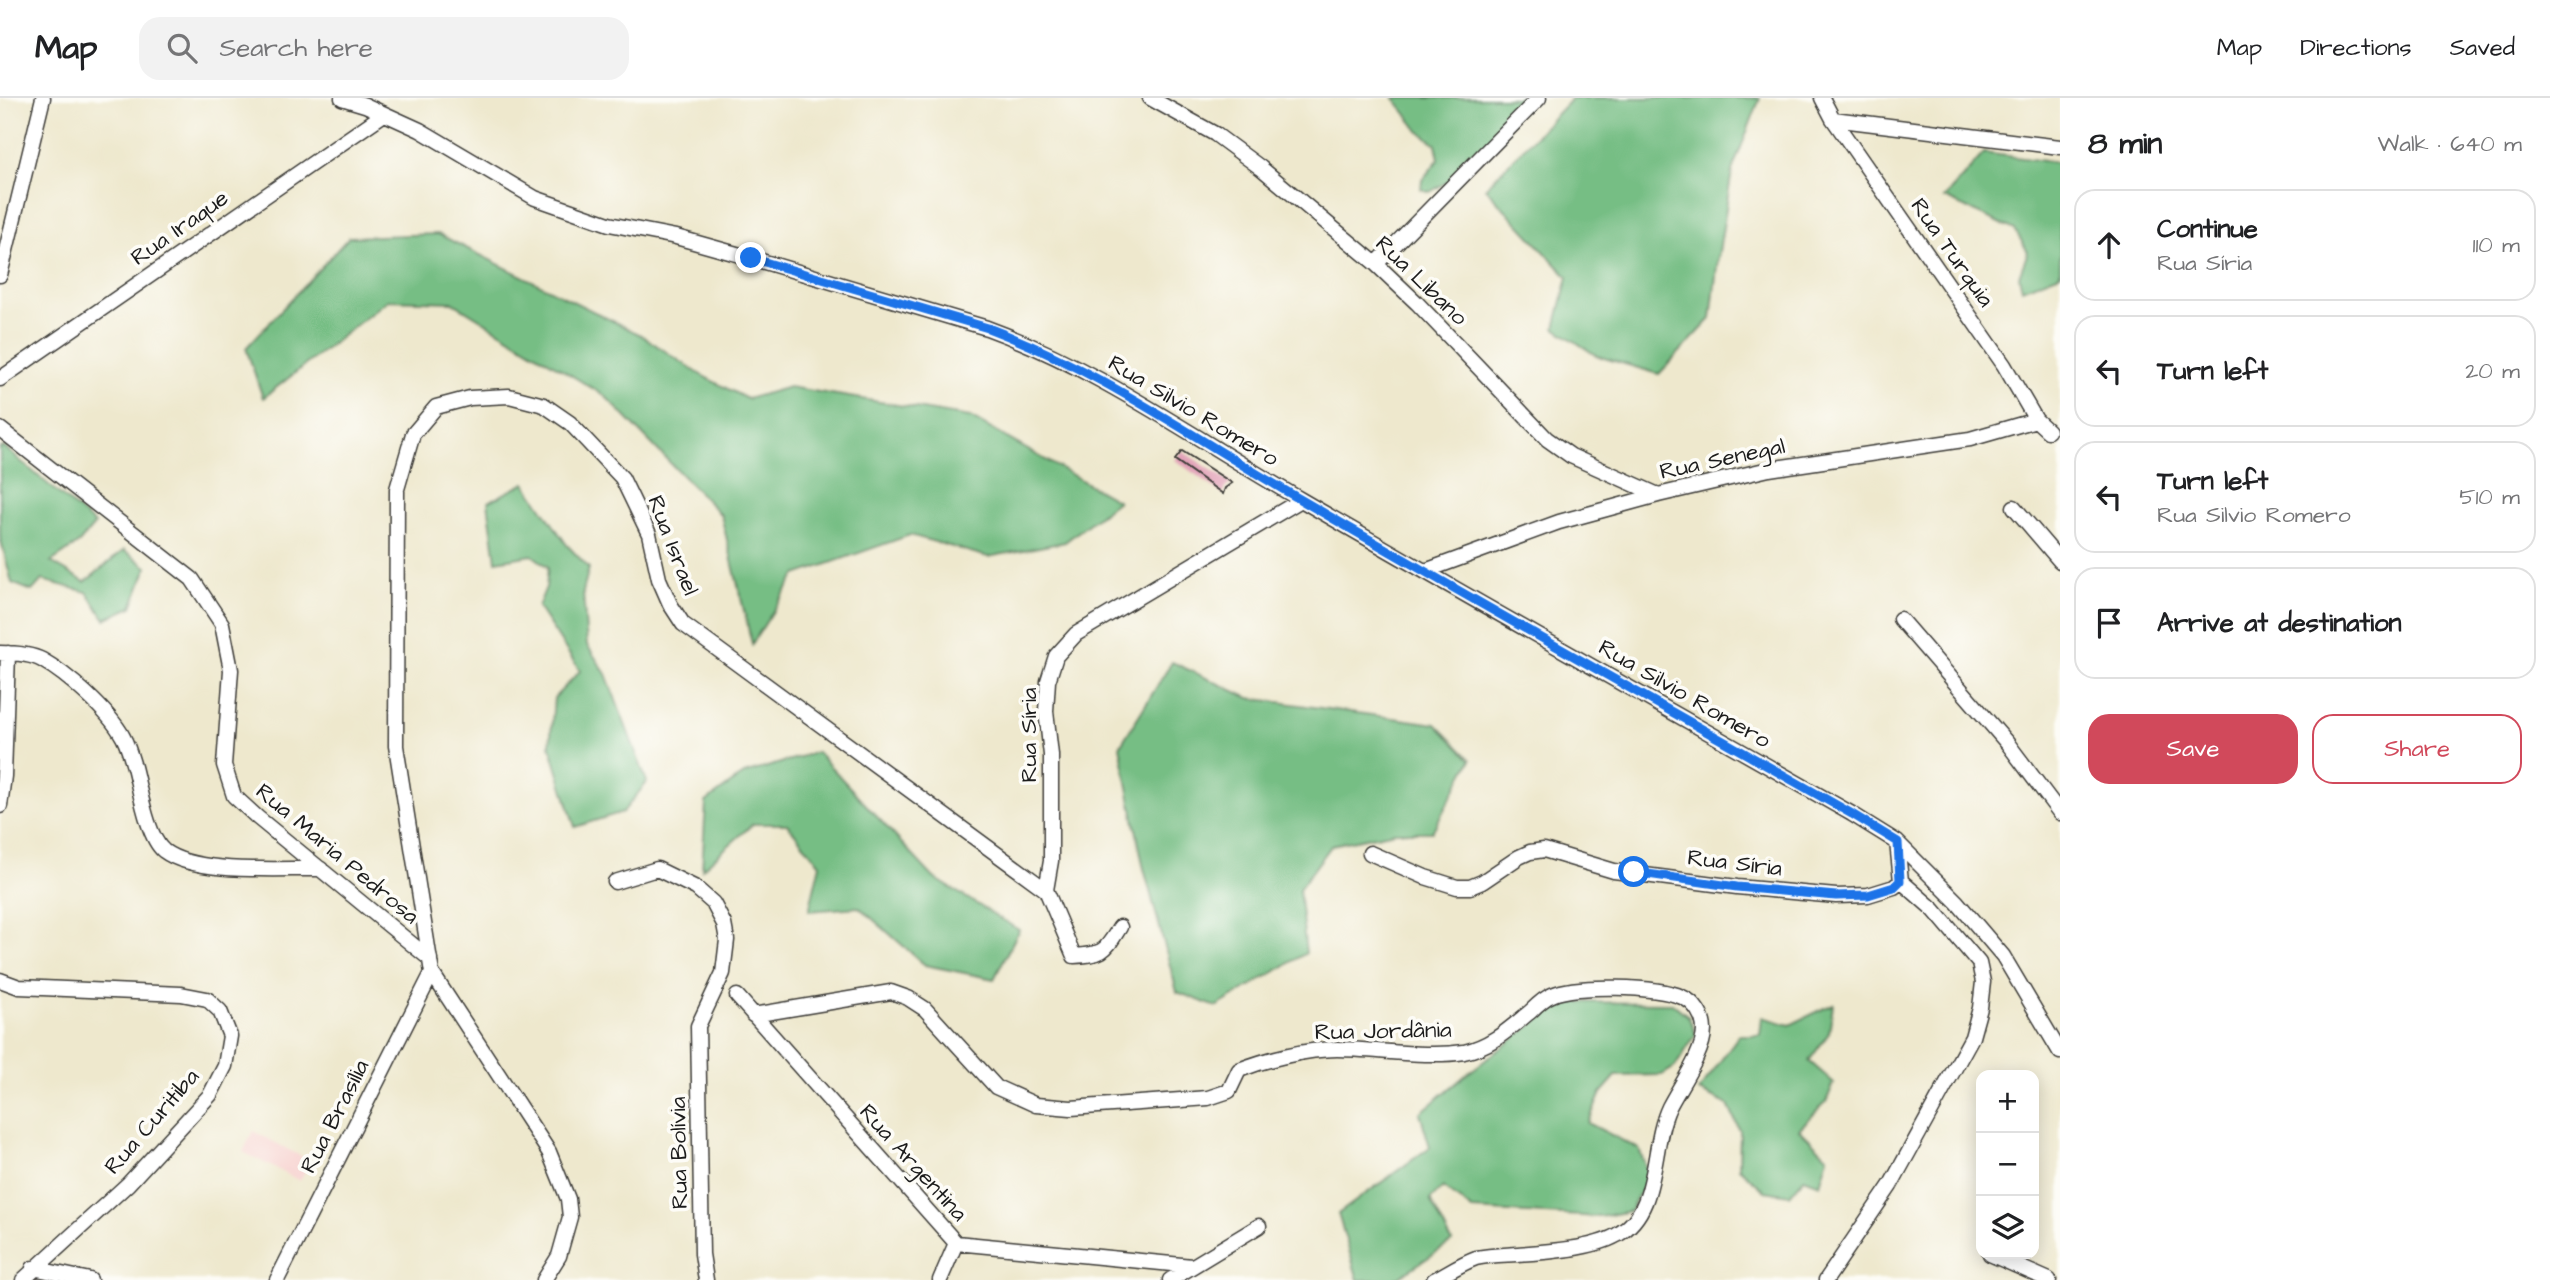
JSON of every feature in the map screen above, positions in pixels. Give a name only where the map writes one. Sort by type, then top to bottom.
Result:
[{"type":"street","points":[[0,275],[43,98]]},
{"type":"street","name":"Rua Silvio Romero","points":[[342,98],[365,105],[420,130],[535,198],[598,220],[676,237],[785,267],[1016,339],[1094,377],[1301,500],[1898,842],[1957,902],[2003,956],[2060,1052]]},
{"type":"street","name":"Rua Libano","points":[[1150,98],[1224,141],[1261,168],[1376,264],[1547,439],[1571,456],[1658,495]]},
{"type":"street","points":[[1376,264],[1539,98]]},
{"type":"street","name":"Rua Turquia","points":[[1822,98],[1833,120],[2004,365],[2035,420],[2049,431]]},
{"type":"street","name":"Rua Iraque","points":[[0,379],[384,114]]},
{"type":"street","points":[[1833,120],[2060,147]]},
{"type":"street","name":"Rua Israel","points":[[431,966],[396,746],[397,489],[413,434],[436,407],[470,398],[509,396],[544,405],[570,423],[622,478],[649,534],[654,560],[670,604],[683,624],[1046,890]]},
{"type":"street","name":"Rua Senegal","points":[[1425,571],[1559,522],[1658,495],[1769,469],[1970,439],[2035,420]]},
{"type":"street","name":"Rua Maria Pedrosa","points":[[0,429],[192,579],[222,624],[231,670],[224,765],[234,796],[431,966],[549,1153],[562,1181],[570,1217],[559,1256],[544,1280]]},
{"type":"street","name":"Rua Síria","points":[[1046,890],[1051,861],[1051,755],[1046,711],[1048,681],[1056,656],[1076,634],[1301,500]]},
{"type":"street","points":[[2014,506],[2060,562]]},
{"type":"street","points":[[1900,619],[2008,744],[2060,813]]},
{"type":"street","points":[[0,806],[4,776],[4,653],[40,658],[71,681],[101,709],[122,735],[133,763],[154,840],[163,850],[181,861],[208,867],[321,869]]},
{"type":"street","points":[[1826,1280],[1890,1186],[1972,1037],[1980,1008],[1983,982],[1979,963],[1934,909],[1900,881],[1898,842]]},
{"type":"street","name":"Rua Síria","points":[[1370,853],[1457,887],[1470,887],[1482,882],[1519,857],[1544,850],[1614,871],[1737,887],[1836,896],[1868,895],[1894,887],[1900,881]]},
{"type":"street","name":"Rua Bolívia","points":[[615,882],[657,869],[696,888],[713,903],[724,924],[726,958],[719,982],[698,1026],[702,1254],[706,1280]]},
{"type":"street","points":[[1046,890],[1074,956],[1098,954],[1108,946],[1120,927]]},
{"type":"street","name":"Rua Brasília","points":[[282,1277],[431,966]]},
{"type":"street","name":"Rua Curitiba","points":[[0,980],[19,987],[181,993],[207,999],[220,1011],[230,1036],[225,1066],[210,1095],[128,1184],[33,1268],[23,1280]]},
{"type":"street","name":"Rua Jordânia","points":[[753,1015],[891,992],[908,998],[925,1009],[996,1087],[1036,1105],[1071,1108],[1208,1098],[1229,1091],[1239,1070],[1271,1059],[1334,1049],[1437,1053],[1477,1049],[1494,1041],[1549,996],[1568,988],[1664,991],[1685,998],[1696,1008],[1701,1014],[1704,1030],[1701,1047],[1661,1125],[1649,1192],[1641,1212],[1630,1224],[1617,1235],[1591,1244],[1475,1259],[1434,1280]]},
{"type":"street","name":"Rua Argentina","points":[[737,996],[956,1243],[1192,1266]]},
{"type":"street","points":[[1170,1280],[1259,1226]]},
{"type":"street","points":[[940,1280],[956,1243]]},
{"type":"street","points":[[2001,1259],[2049,1280]]},
{"type":"street","points":[[33,1268],[90,1280]]},
{"type":"shaded area","points":[[253,1131],[310,1161],[300,1181],[243,1152]]},
{"type":"green space","points":[[1394,98],[1530,98],[1454,178],[1430,192],[1421,189],[1422,180],[1439,159],[1436,144],[1419,131]]},
{"type":"green space","points":[[1572,98],[1760,98],[1732,171],[1711,319],[1659,374],[1597,356],[1555,328],[1568,277],[1485,188]]},
{"type":"green space","points":[[1984,153],[2060,163],[2060,274],[2022,289],[2019,276],[2028,252],[2015,230],[1944,198]]},
{"type":"green space","points":[[438,234],[641,335],[701,375],[747,399],[789,387],[970,417],[1118,501],[1065,542],[988,557],[910,535],[796,575],[752,644],[721,515],[605,396],[452,302],[388,300],[263,398],[246,348],[349,237]]},
{"type":"green space","points":[[4,447],[95,524],[79,543],[51,562],[85,582],[124,550],[147,567],[132,607],[105,619],[87,592],[42,580],[32,591],[12,583],[0,537],[0,448]]},
{"type":"green space","points":[[525,483],[567,545],[589,568],[583,592],[587,645],[606,674],[647,782],[623,812],[575,827],[550,746],[554,698],[580,671],[538,607],[546,587],[548,567],[532,555],[496,561],[488,502]]},
{"type":"green space","points":[[1172,662],[1249,698],[1436,724],[1471,760],[1432,832],[1395,832],[1332,845],[1299,889],[1306,953],[1216,1007],[1177,992],[1143,865],[1120,746]]},
{"type":"green space","points":[[817,752],[933,877],[1019,930],[994,979],[925,965],[859,907],[809,911],[820,864],[787,824],[753,824],[702,869],[706,802],[744,774]]},
{"type":"green space","points":[[1562,1002],[1672,1003],[1688,1016],[1696,1034],[1675,1067],[1662,1075],[1616,1076],[1601,1093],[1588,1123],[1639,1149],[1649,1176],[1630,1211],[1600,1217],[1472,1210],[1443,1187],[1430,1200],[1452,1242],[1394,1280],[1358,1280],[1338,1214],[1430,1147],[1420,1113]]},
{"type":"green space","points":[[1833,1004],[1829,1033],[1809,1061],[1834,1083],[1826,1102],[1799,1129],[1828,1157],[1820,1184],[1804,1178],[1790,1195],[1765,1191],[1739,1168],[1740,1131],[1728,1105],[1699,1091],[1739,1035],[1760,1035],[1762,1017],[1790,1025]]},
{"type":"building","points":[[1182,451],[1232,483],[1225,488],[1223,494],[1175,460]]},
{"type":"route","points":[[751,258],[988,328],[1094,377],[1301,500],[1898,842],[1900,881],[1894,887],[1868,895],[1836,896],[1737,887],[1634,872]]}]
